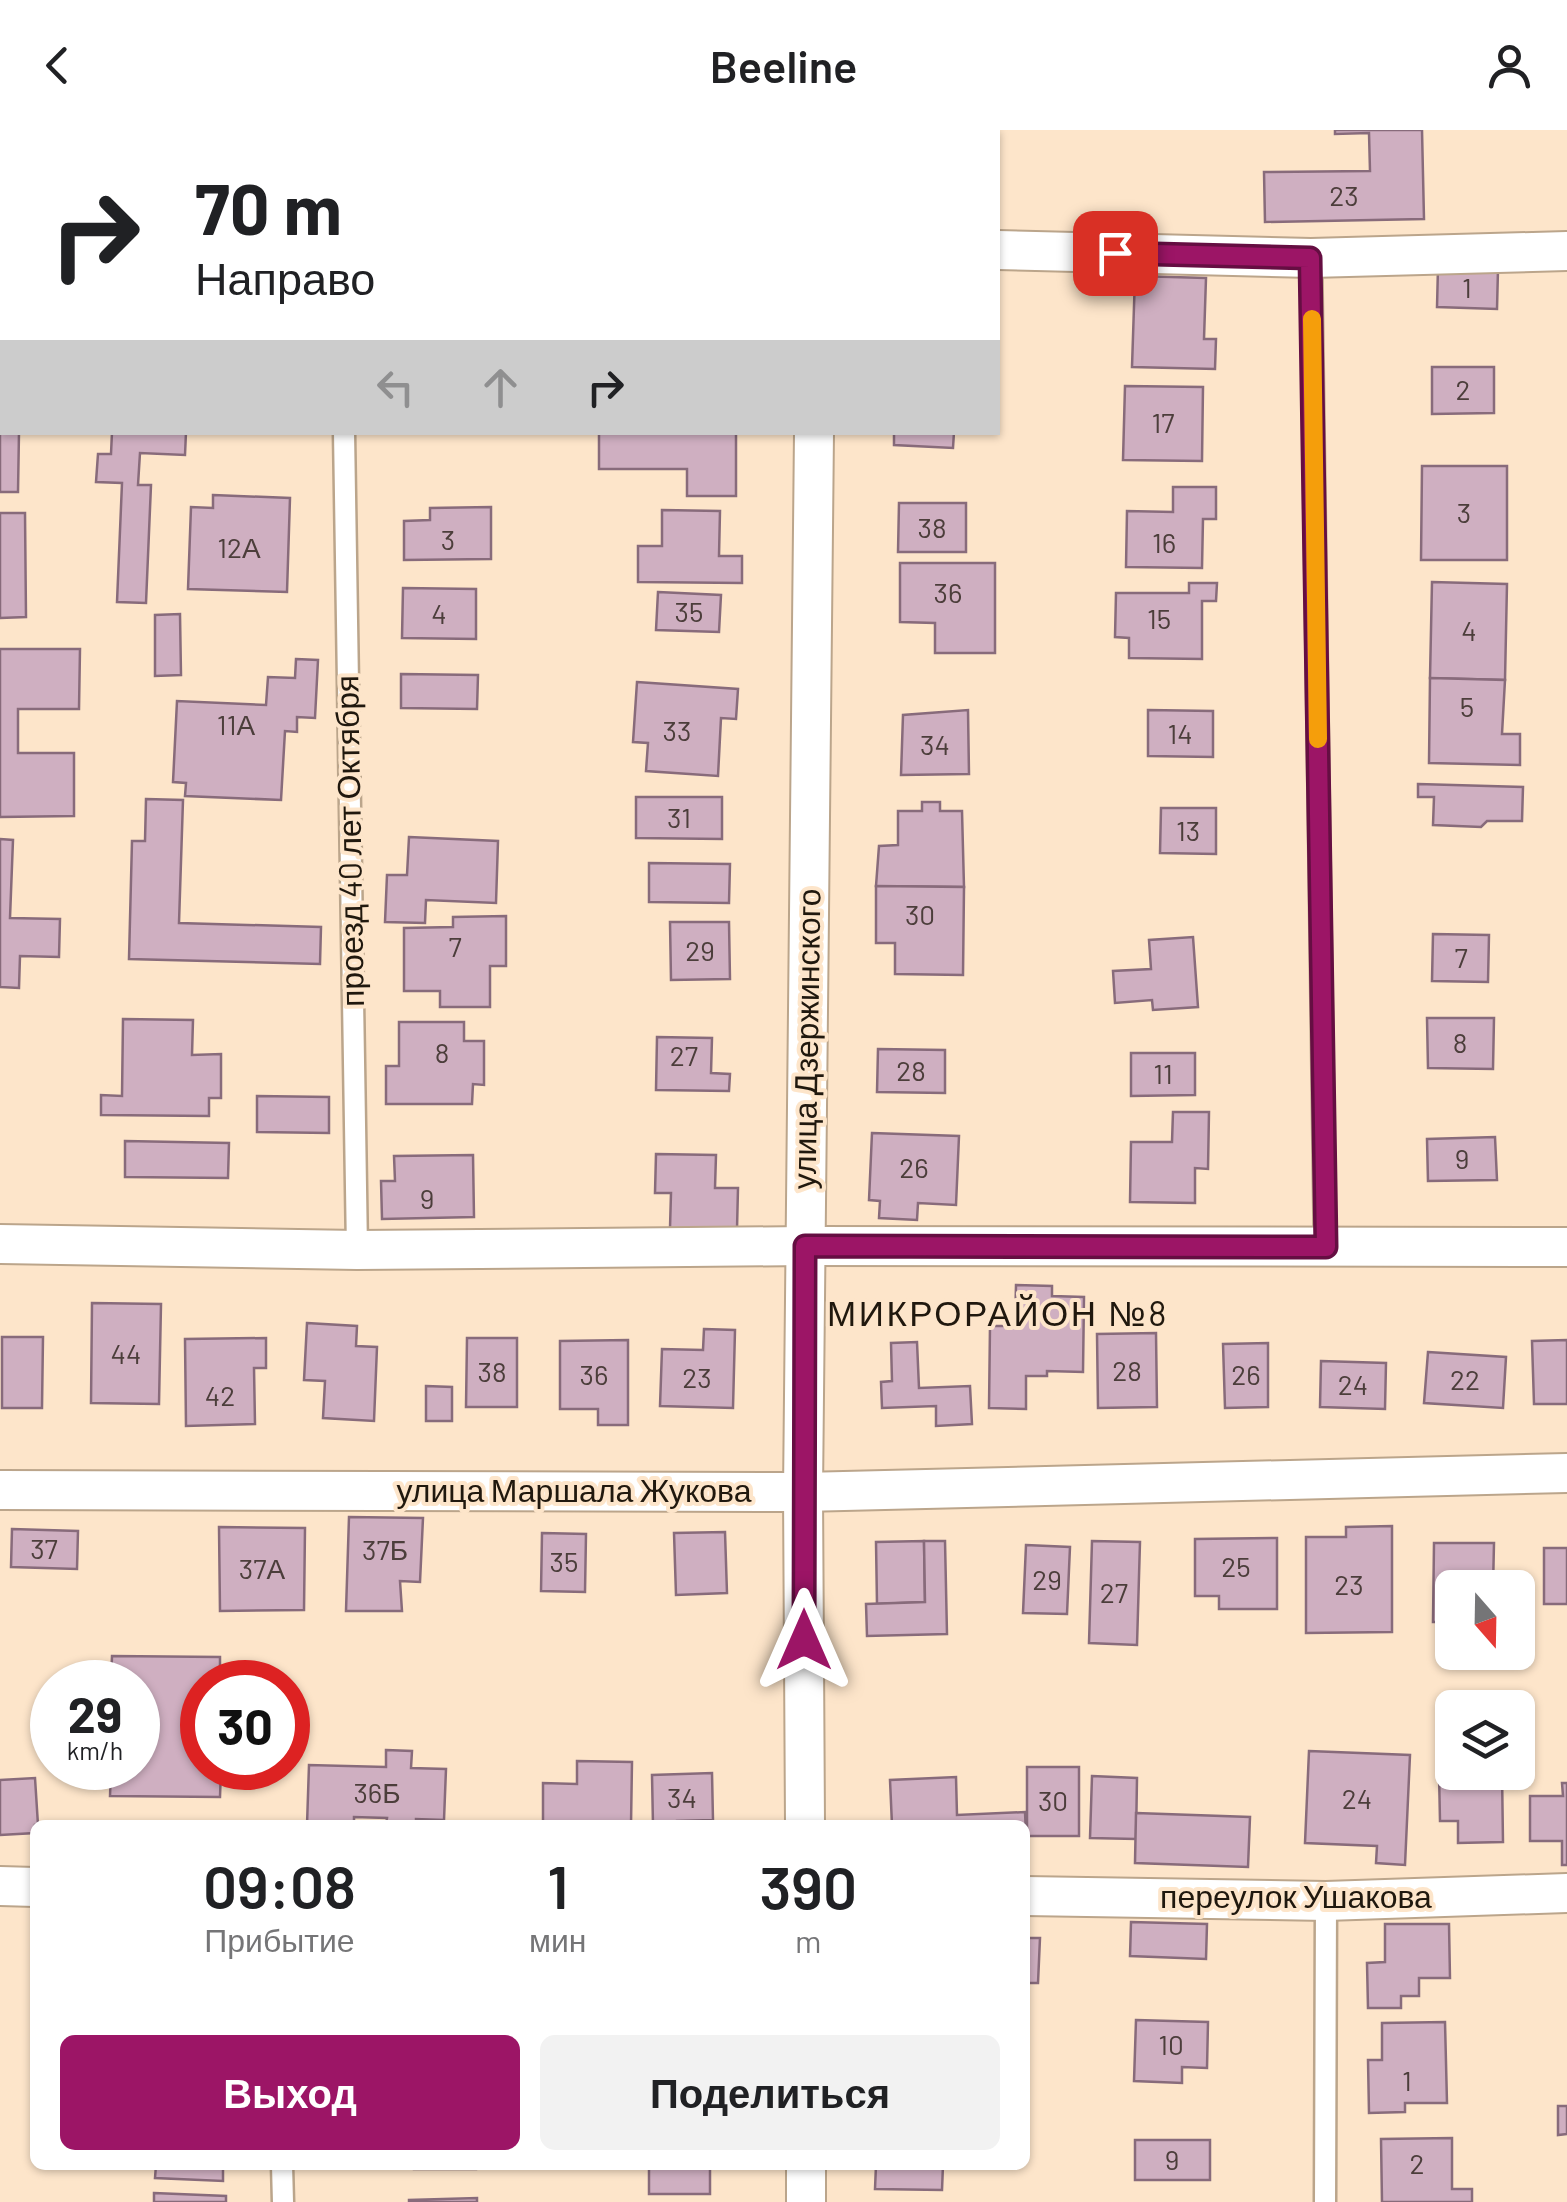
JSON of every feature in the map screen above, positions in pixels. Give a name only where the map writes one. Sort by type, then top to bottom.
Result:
[{"type":"street","points":[[1000,250],[1310,258],[1567,252]]},
{"type":"street","name":"улица Дзержинского","points":[[805,1820],[805,1246],[814,435]]},
{"type":"street","points":[[0,1244],[357,1250],[1567,1247]]},
{"type":"street","name":"улица Маршала Жукова","points":[[0,1490],[804,1492],[1567,1473]]},
{"type":"street","points":[[0,1886],[30,1887]]},
{"type":"street","name":"переулок Ушакова","points":[[1030,1896],[1326,1901],[1567,1893]]},
{"type":"street","points":[[806,2170],[806,2202]]},
{"type":"lane","points":[[1310,258],[1326,1247]]},
{"type":"lane","name":"проезд 40 лет Октября","points":[[344,435],[357,1250]]},
{"type":"lane","points":[[1325,2202],[1326,1901]]},
{"type":"lane","points":[[282,2170],[284,2202]]},
{"type":"building","points":[[1335,130],[1422,130],[1424,219],[1265,222],[1264,172],[1370,171],[1369,133],[1335,134]]},
{"type":"building","points":[[1438,267],[1498,269],[1497,309],[1437,307]]},
{"type":"building","points":[[1135,276],[1206,278],[1204,339],[1216,339],[1215,369],[1132,367]]},
{"type":"building","points":[[1432,367],[1494,367],[1494,413],[1432,414]]},
{"type":"building","points":[[1125,386],[1203,387],[1202,461],[1123,460]]},
{"type":"building","points":[[0,435],[19,435],[18,492],[0,492]]},
{"type":"building","points":[[112,435],[186,435],[185,455],[140,453],[138,485],[151,485],[146,603],[117,602],[122,483],[96,482],[98,454],[111,454]]},
{"type":"building","points":[[599,435],[736,435],[736,496],[687,496],[687,469],[599,469]]},
{"type":"building","points":[[894,435],[954,435],[953,448],[894,445]]},
{"type":"building","points":[[1422,466],[1507,466],[1507,560],[1421,560]]},
{"type":"building","points":[[1173,487],[1216,487],[1216,519],[1203,519],[1202,568],[1126,567],[1127,511],[1173,512]]},
{"type":"building","points":[[213,495],[290,498],[287,592],[188,589],[191,507],[213,508]]},
{"type":"building","points":[[899,503],[966,503],[966,552],[898,552]]},
{"type":"building","points":[[491,507],[491,559],[404,560],[404,521],[430,520],[430,508]]},
{"type":"building","points":[[662,510],[720,511],[719,556],[742,556],[742,583],[638,582],[638,546],[662,546]]},
{"type":"building","points":[[0,513],[25,513],[26,617],[0,618]]},
{"type":"building","points":[[900,563],[995,563],[995,653],[935,653],[935,623],[900,622]]},
{"type":"building","points":[[1432,582],[1507,584],[1505,680],[1430,678]]},
{"type":"building","points":[[1189,583],[1217,583],[1216,601],[1202,601],[1202,659],[1129,658],[1129,638],[1115,637],[1116,593],[1189,593]]},
{"type":"building","points":[[403,588],[476,589],[476,639],[402,638]]},
{"type":"building","points":[[658,592],[721,595],[719,632],[656,630]]},
{"type":"building","points":[[180,614],[181,675],[155,676],[155,615]]},
{"type":"building","points":[[0,649],[80,649],[79,709],[18,709],[18,753],[74,753],[74,816],[0,817]]},
{"type":"building","points":[[296,659],[318,660],[315,718],[297,717],[297,732],[285,731],[281,800],[185,796],[186,783],[173,782],[177,701],[266,705],[268,677],[295,678]]},
{"type":"building","points":[[401,674],[478,675],[477,709],[401,708]]},
{"type":"building","points":[[1430,678],[1505,680],[1502,734],[1520,734],[1520,765],[1429,763]]},
{"type":"building","points":[[637,682],[738,689],[736,719],[721,718],[718,776],[646,771],[648,743],[633,742]]},
{"type":"building","points":[[968,710],[969,774],[901,775],[903,715]]},
{"type":"building","points":[[1148,710],[1213,711],[1213,757],[1148,756]]},
{"type":"building","points":[[1418,784],[1523,787],[1522,821],[1487,821],[1481,827],[1433,825],[1434,797],[1418,797]]},
{"type":"building","points":[[636,797],[722,797],[722,839],[636,838]]},
{"type":"building","points":[[146,799],[183,800],[179,923],[321,927],[320,964],[129,959],[132,841],[145,841]]},
{"type":"building","points":[[922,802],[940,802],[940,811],[962,811],[964,887],[876,886],[879,846],[898,845],[898,811],[922,811]]},
{"type":"building","points":[[1161,808],[1216,808],[1216,854],[1160,853]]},
{"type":"building","points":[[409,837],[498,841],[496,903],[426,900],[425,923],[385,922],[387,875],[407,875]]},
{"type":"building","points":[[0,839],[13,840],[10,918],[60,919],[59,957],[20,956],[19,988],[0,987]]},
{"type":"building","points":[[649,863],[730,864],[729,903],[649,902]]},
{"type":"building","points":[[876,886],[964,887],[963,975],[895,974],[895,943],[876,943]]},
{"type":"building","points":[[506,916],[506,966],[490,966],[490,1007],[440,1007],[440,991],[404,991],[404,928],[453,927],[453,917]]},
{"type":"building","points":[[670,922],[729,922],[730,979],[671,980]]},
{"type":"building","points":[[1433,934],[1489,935],[1488,982],[1432,981]]},
{"type":"building","points":[[1193,937],[1198,1007],[1153,1010],[1152,1000],[1115,1003],[1113,971],[1151,969],[1149,940]]},
{"type":"building","points":[[1427,1018],[1494,1018],[1493,1069],[1428,1068]]},
{"type":"building","points":[[123,1019],[193,1020],[192,1055],[221,1054],[221,1098],[209,1098],[209,1116],[101,1115],[101,1095],[122,1096]]},
{"type":"building","points":[[399,1022],[464,1022],[464,1041],[484,1041],[484,1085],[473,1084],[472,1104],[386,1104],[386,1066],[399,1066]]},
{"type":"building","points":[[657,1037],[712,1038],[711,1073],[730,1074],[729,1091],[656,1090]]},
{"type":"building","points":[[878,1049],[945,1050],[945,1093],[877,1092]]},
{"type":"building","points":[[1131,1053],[1195,1053],[1195,1095],[1131,1096]]},
{"type":"building","points":[[257,1096],[329,1097],[329,1133],[257,1132]]},
{"type":"building","points":[[1173,1112],[1209,1112],[1208,1169],[1195,1168],[1195,1203],[1130,1202],[1131,1142],[1172,1142]]},
{"type":"building","points":[[872,1133],[959,1136],[956,1205],[918,1203],[917,1220],[879,1218],[880,1201],[869,1200]]},
{"type":"building","points":[[1495,1137],[1497,1180],[1428,1181],[1427,1139]]},
{"type":"building","points":[[125,1141],[229,1143],[228,1178],[125,1177]]},
{"type":"building","points":[[656,1154],[716,1155],[715,1188],[738,1188],[737,1229],[670,1228],[671,1193],[655,1193]]},
{"type":"building","points":[[473,1155],[474,1217],[382,1219],[381,1181],[395,1181],[394,1156]]},
{"type":"building","points":[[1016,1285],[1052,1286],[1052,1296],[1084,1297],[1083,1372],[1047,1371],[1047,1376],[1026,1376],[1026,1409],[989,1408],[990,1326],[1015,1326]]},
{"type":"building","points":[[92,1303],[161,1304],[159,1404],[91,1403]]},
{"type":"building","points":[[307,1323],[357,1326],[356,1346],[377,1347],[374,1421],[323,1418],[325,1381],[304,1380]]},
{"type":"building","points":[[704,1329],[735,1330],[733,1408],[660,1406],[662,1349],[703,1350]]},
{"type":"building","points":[[1156,1333],[1157,1407],[1098,1408],[1097,1334]]},
{"type":"building","points":[[2,1337],[43,1337],[42,1408],[2,1408]]},
{"type":"building","points":[[266,1338],[266,1368],[254,1368],[255,1424],[186,1426],[185,1339]]},
{"type":"building","points":[[467,1338],[517,1338],[517,1407],[466,1407]]},
{"type":"building","points":[[628,1340],[628,1425],[598,1425],[598,1409],[560,1409],[560,1341]]},
{"type":"building","points":[[1567,1340],[1567,1404],[1534,1404],[1532,1341]]},
{"type":"building","points":[[917,1342],[919,1388],[970,1386],[972,1424],[936,1426],[936,1406],[882,1408],[881,1382],[892,1381],[891,1343]]},
{"type":"building","points":[[1268,1343],[1268,1407],[1225,1408],[1223,1344]]},
{"type":"building","points":[[1428,1352],[1506,1357],[1503,1408],[1424,1403]]},
{"type":"building","points":[[1321,1361],[1386,1363],[1385,1409],[1320,1407]]},
{"type":"building","points":[[426,1386],[452,1387],[452,1421],[426,1421]]},
{"type":"building","points":[[349,1517],[423,1518],[420,1582],[400,1581],[402,1611],[346,1611]]},
{"type":"building","points":[[1392,1526],[1392,1632],[1306,1633],[1306,1537],[1346,1537],[1346,1527]]},
{"type":"building","points":[[219,1527],[305,1528],[304,1610],[220,1611]]},
{"type":"building","points":[[12,1529],[78,1531],[77,1569],[11,1567]]},
{"type":"building","points":[[725,1532],[727,1593],[676,1595],[674,1533]]},
{"type":"building","points":[[542,1533],[586,1534],[585,1592],[541,1591]]},
{"type":"building","points":[[1277,1538],[1277,1609],[1219,1609],[1219,1596],[1195,1596],[1195,1539]]},
{"type":"building","points":[[924,1541],[925,1602],[877,1604],[876,1542]]},
{"type":"building","points":[[924,1541],[945,1541],[947,1634],[867,1636],[866,1604],[925,1602]]},
{"type":"building","points":[[1092,1541],[1140,1542],[1137,1645],[1089,1643]]},
{"type":"building","points":[[1434,1543],[1494,1543],[1493,1570],[1435,1570],[1433,1622]]},
{"type":"building","points":[[1026,1545],[1070,1547],[1067,1614],[1023,1613]]},
{"type":"building","points":[[1544,1548],[1567,1548],[1567,1604],[1544,1604]]},
{"type":"building","points":[[112,1656],[220,1657],[180,1660],[180,1790],[220,1790],[220,1797],[110,1796],[110,1790],[160,1790],[160,1660],[112,1660]]},
{"type":"building","points":[[386,1750],[412,1751],[411,1768],[446,1769],[444,1820],[307,1820],[310,1765],[386,1767]]},
{"type":"building","points":[[1309,1751],[1410,1755],[1405,1865],[1376,1863],[1377,1846],[1305,1843]]},
{"type":"building","points":[[577,1761],[632,1762],[631,1820],[543,1820],[543,1783],[577,1784]]},
{"type":"building","points":[[1027,1767],[1079,1767],[1079,1836],[1030,1836]]},
{"type":"building","points":[[712,1773],[713,1820],[653,1820],[652,1775]]},
{"type":"building","points":[[1092,1776],[1137,1778],[1136,1839],[1090,1838]]},
{"type":"building","points":[[956,1777],[957,1815],[1025,1812],[1025,1820],[892,1820],[890,1780]]},
{"type":"building","points":[[30,1778],[30,1790],[36,1790],[38,1820],[30,1820],[30,1833],[0,1835],[0,1780]]},
{"type":"building","points":[[1562,1783],[1567,1783],[1567,1865],[1562,1865],[1562,1841],[1530,1841],[1530,1796],[1563,1796]]},
{"type":"building","points":[[1439,1790],[1502,1790],[1503,1842],[1458,1843],[1458,1821],[1440,1821]]},
{"type":"building","points":[[1136,1813],[1250,1817],[1248,1867],[1135,1863]]},
{"type":"building","points":[[1131,1922],[1207,1924],[1206,1959],[1130,1956]]},
{"type":"building","points":[[1385,1924],[1449,1924],[1450,1978],[1419,1978],[1419,1996],[1401,1996],[1401,2008],[1368,2008],[1367,1963],[1385,1962]]},
{"type":"building","points":[[1030,1938],[1040,1938],[1038,1983],[1030,1983]]},
{"type":"building","points":[[1136,2020],[1208,2022],[1207,2068],[1182,2067],[1182,2083],[1134,2081]]},
{"type":"building","points":[[1445,2022],[1447,2103],[1405,2103],[1405,2112],[1369,2113],[1368,2060],[1382,2060],[1382,2023]]},
{"type":"building","points":[[1558,2106],[1567,2106],[1567,2134],[1558,2135]]},
{"type":"building","points":[[1452,2138],[1452,2189],[1472,2189],[1472,2202],[1382,2202],[1381,2139]]},
{"type":"building","points":[[1135,2140],[1210,2140],[1210,2180],[1135,2180]]},
{"type":"building","points":[[156,2170],[223,2170],[223,2181],[155,2178]]},
{"type":"building","points":[[649,2170],[710,2170],[710,2194],[649,2194]]},
{"type":"building","points":[[876,2170],[943,2170],[942,2190],[875,2189]]},
{"type":"building","points":[[154,2193],[226,2196],[226,2202],[154,2202]]},
{"type":"building","points":[[477,2198],[477,2202],[409,2202],[409,2200]]},
{"type":"slow traffic","points":[[1312,319],[1318,739]]},
{"type":"district","name":"МИКРОРАЙОН №8","points":[[998,1314]]},
{"type":"route","points":[[804,1640],[805,1246],[1326,1247],[1310,258],[1115,253]]}]
